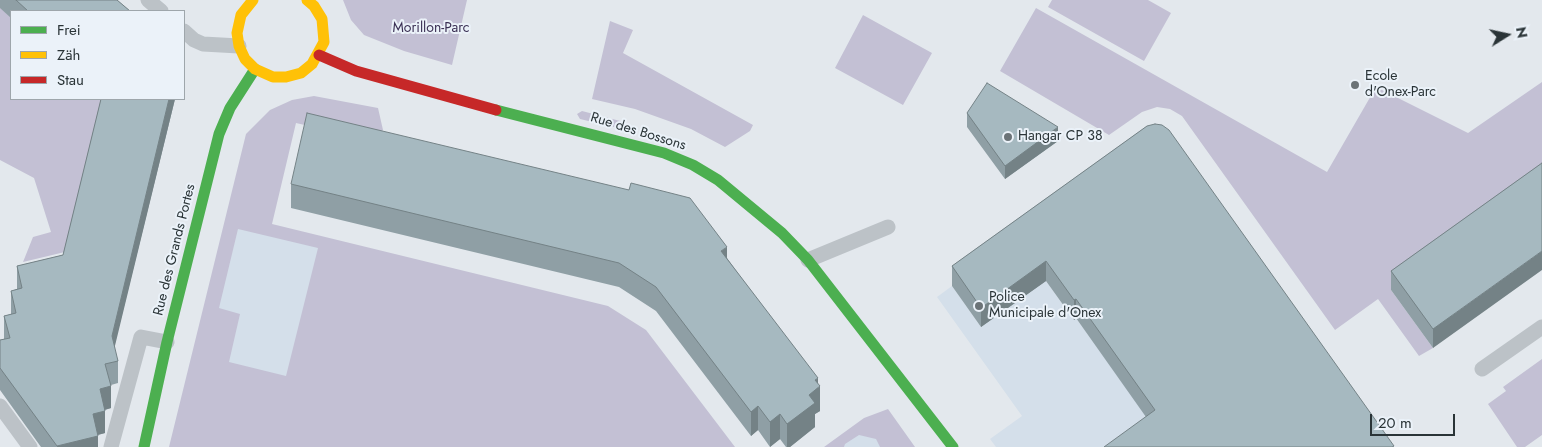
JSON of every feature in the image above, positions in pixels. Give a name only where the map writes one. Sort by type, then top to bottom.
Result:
[{"type":"street","points":[[253,0],[241,15],[237,33],[239,46],[245,59],[255,69],[273,77],[286,78],[301,73],[312,64],[319,55],[324,42],[322,19],[314,6],[307,0]]},
{"type":"street","name":"Rue des Bossons","points":[[319,55],[356,71],[398,84],[664,153],[693,165],[718,180],[750,205],[808,260],[953,447]]},
{"type":"street","name":"Rue des Grands Portes","points":[[144,447],[167,342],[219,134],[230,108],[255,69]]},
{"type":"lane","points":[[148,0],[160,10]]},
{"type":"lane","points":[[189,36],[203,44],[239,46]]},
{"type":"lane","points":[[808,260],[888,226]]},
{"type":"lane","points":[[1482,370],[1542,327]]},
{"type":"lane","points":[[111,447],[141,337],[167,342]]},
{"type":"lane","points":[[0,406],[30,447]]},
{"type":"green space","name":"Morillon-Parc","points":[[343,0],[467,0],[452,65],[404,51],[364,35],[351,20]]},
{"type":"green space","points":[[1052,0],[1148,0],[1171,13],[1144,61],[1048,7]]},
{"type":"green space","points":[[0,7],[10,16],[10,100],[102,100],[69,251],[23,262],[33,237],[51,232],[34,178],[0,160]]},
{"type":"green space","points":[[1036,8],[1327,172],[1376,87],[1468,133],[1542,82],[1542,182],[1391,290],[1433,348],[1419,356],[1378,299],[1335,330],[1182,116],[1170,109],[1157,107],[1142,112],[1109,135],[1000,71]]},
{"type":"green space","points":[[863,15],[932,53],[903,105],[835,68]]},
{"type":"green space","points":[[610,21],[633,30],[623,53],[753,125],[750,131],[725,147],[691,129],[635,109],[592,99]]},
{"type":"green space","points":[[314,96],[378,108],[383,130],[374,141],[296,123],[272,224],[608,306],[646,330],[735,447],[169,447],[246,134],[270,110],[292,100]]},
{"type":"green space","points":[[582,111],[624,122],[625,126],[622,129],[580,119],[577,114]]},
{"type":"green space","points":[[1542,359],[1542,435],[1525,447],[1517,447],[1488,404],[1506,391],[1503,387]]},
{"type":"green space","points":[[888,409],[915,447],[824,447],[864,418]]},
{"type":"shaded area","points":[[238,229],[318,248],[286,376],[229,362],[240,314],[219,308]]},
{"type":"shaded area","points":[[1046,281],[1074,320],[1076,318],[1158,432],[1132,447],[996,447],[990,439],[1022,416],[937,297],[952,286],[981,327]]},
{"type":"shaded area","points":[[859,435],[876,439],[880,447],[844,447],[845,444]]},
{"type":"building","points":[[16,0],[117,0],[129,10],[27,10]]},
{"type":"building","points":[[987,83],[1058,127],[1005,166],[967,113]]},
{"type":"building","points":[[101,100],[169,100],[112,336],[118,361],[105,364],[111,386],[100,389],[105,411],[93,414],[98,436],[57,446],[0,368],[0,340],[10,338],[4,316],[16,313],[11,291],[22,288],[17,266],[63,255]]},
{"type":"building","points":[[307,113],[629,190],[631,183],[690,198],[727,247],[721,251],[818,378],[815,380],[820,386],[809,395],[815,403],[787,424],[780,414],[770,422],[758,406],[751,412],[656,287],[619,263],[291,184]]},
{"type":"building","points":[[1162,125],[1169,130],[1394,446],[1104,447],[1155,410],[1076,299],[1074,300],[1046,261],[981,308],[952,266],[1147,126]]},
{"type":"building","points":[[1542,163],[1542,251],[1433,329],[1391,271]]},
{"type":"traffic: fast","points":[[144,447],[167,342],[219,134],[230,108],[255,69]]},
{"type":"traffic: fast","points":[[496,110],[664,153],[693,165],[718,180],[782,233],[808,260],[953,447]]},
{"type":"traffic: slow","points":[[253,0],[241,15],[237,33],[239,46],[245,59],[255,69],[273,77],[286,77],[301,73],[312,64],[324,42],[322,19],[314,6],[307,0]]},
{"type":"traffic: jam","points":[[319,55],[356,71],[496,110]]},
{"type":"place","name":"Ecole d'Onex-Parc","points":[[1355,85]]},
{"type":"place","name":"Hangar CP 38","points":[[1008,137]]},
{"type":"place","name":"Police Municipale d'Onex","points":[[979,306]]}]
